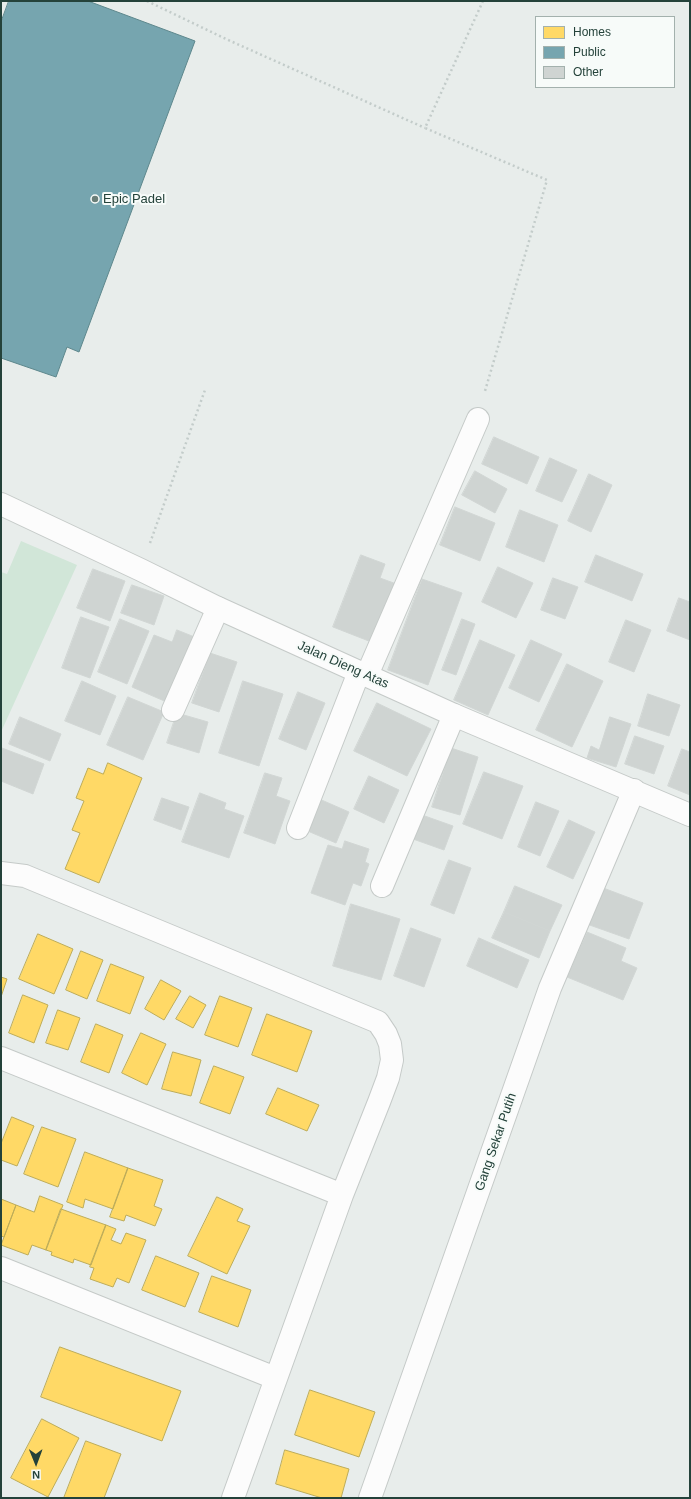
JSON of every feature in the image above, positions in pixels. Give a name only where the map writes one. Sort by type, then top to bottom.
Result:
[{"type":"street","points":[[298,828],[363,674],[478,419]]},
{"type":"street","name":"Jalan Dieng Atas","points":[[1,504],[218,608],[363,674],[454,715],[690,815]]},
{"type":"street","points":[[173,710],[218,608]]},
{"type":"street","points":[[382,886],[454,715]]},
{"type":"street","name":"Gang Sekar Putih","points":[[370,1498],[550,988],[634,790]]},
{"type":"street","points":[[1,873],[25,876],[378,1022],[386,1034],[390,1044],[392,1060],[388,1078],[342,1196],[275,1378],[233,1498]]},
{"type":"street","points":[[1,1058],[342,1196]]},
{"type":"street","points":[[1,1268],[275,1378]]},
{"type":"path","points":[[146,1],[226,39],[425,128],[547,180],[478,419]]},
{"type":"path","points":[[425,128],[483,1]]},
{"type":"path","points":[[141,570],[205,390]]},
{"type":"green space","points":[[21,541],[77,565],[1,732],[1,572],[7,574]]},
{"type":"building: Homes","points":[[108,763],[142,778],[99,883],[65,869],[80,833],[72,830],[84,801],[76,798],[88,768],[103,774]]},
{"type":"building: Homes","points":[[38,934],[73,949],[54,994],[19,979]]},
{"type":"building: Homes","points":[[81,951],[103,960],[87,999],[66,990]]},
{"type":"building: Homes","points":[[111,964],[144,977],[130,1014],[97,1001]]},
{"type":"building: Homes","points":[[1,977],[7,979],[1,997]]},
{"type":"building: Homes","points":[[161,980],[181,991],[164,1020],[145,1009]]},
{"type":"building: Homes","points":[[23,995],[48,1005],[34,1043],[9,1033]]},
{"type":"building: Homes","points":[[190,996],[206,1005],[193,1028],[176,1019]]},
{"type":"building: Homes","points":[[220,996],[252,1008],[238,1047],[205,1035]]},
{"type":"building: Homes","points":[[58,1010],[80,1018],[68,1050],[46,1043]]},
{"type":"building: Homes","points":[[267,1014],[312,1031],[297,1072],[252,1055]]},
{"type":"building: Homes","points":[[96,1024],[123,1035],[109,1073],[81,1062]]},
{"type":"building: Homes","points":[[141,1033],[166,1044],[147,1085],[122,1073]]},
{"type":"building: Homes","points":[[173,1052],[201,1060],[191,1096],[162,1089]]},
{"type":"building: Homes","points":[[214,1066],[244,1077],[230,1114],[200,1103]]},
{"type":"building: Homes","points":[[278,1088],[319,1105],[307,1131],[266,1114]]},
{"type":"building: Homes","points":[[12,1117],[34,1126],[17,1166],[1,1160],[1,1144]]},
{"type":"building: Homes","points":[[42,1127],[76,1139],[58,1187],[24,1174]]},
{"type":"building: Homes","points":[[85,1152],[128,1168],[113,1209],[85,1199],[83,1208],[67,1202]]},
{"type":"building: Homes","points":[[128,1168],[163,1180],[154,1206],[162,1209],[155,1226],[126,1215],[124,1221],[110,1217]]},
{"type":"building: Homes","points":[[40,1196],[63,1205],[46,1250],[32,1245],[28,1255],[1,1245],[16,1205],[34,1212]]},
{"type":"building: Homes","points":[[217,1197],[243,1209],[237,1221],[250,1226],[227,1274],[188,1256]]},
{"type":"building: Homes","points":[[1,1199],[16,1205],[4,1237],[1,1236]]},
{"type":"building: Homes","points":[[61,1209],[106,1225],[91,1265],[74,1259],[73,1263],[51,1255],[52,1252],[46,1250]]},
{"type":"building: Homes","points":[[106,1225],[116,1229],[111,1240],[121,1244],[126,1233],[146,1240],[129,1283],[117,1278],[113,1287],[90,1279],[94,1268],[90,1267]]},
{"type":"building: Homes","points":[[156,1256],[199,1273],[185,1307],[142,1290]]},
{"type":"building: Homes","points":[[212,1276],[251,1290],[238,1327],[199,1312]]},
{"type":"building: Homes","points":[[60,1347],[181,1391],[162,1441],[41,1397]]},
{"type":"building: Homes","points":[[310,1390],[375,1412],[359,1457],[295,1435]]},
{"type":"building: Homes","points":[[42,1419],[79,1438],[48,1497],[11,1478]]},
{"type":"building: Homes","points":[[86,1441],[121,1454],[104,1498],[64,1498]]},
{"type":"building: Homes","points":[[285,1450],[349,1469],[341,1498],[322,1498],[276,1484]]},
{"type":"building: Public","points":[[9,1],[88,1],[195,41],[79,352],[67,347],[56,377],[1,358],[1,22]]},
{"type":"building: Other","points":[[494,437],[539,457],[527,484],[482,464]]},
{"type":"building: Other","points":[[550,458],[577,470],[562,502],[536,491]]},
{"type":"building: Other","points":[[475,471],[507,489],[495,513],[462,495]]},
{"type":"building: Other","points":[[589,474],[612,485],[591,532],[568,521]]},
{"type":"building: Other","points":[[455,507],[495,523],[480,561],[440,545]]},
{"type":"building: Other","points":[[520,510],[558,525],[544,562],[506,547]]},
{"type":"building: Other","points":[[361,555],[385,564],[380,578],[402,586],[379,645],[333,627]]},
{"type":"building: Other","points":[[596,555],[643,574],[632,601],[585,582]]},
{"type":"building: Other","points":[[498,567],[533,583],[516,618],[482,602]]},
{"type":"building: Other","points":[[93,569],[125,581],[110,621],[77,608]]},
{"type":"building: Other","points":[[553,578],[578,587],[565,619],[541,610]]},
{"type":"building: Other","points":[[422,579],[462,593],[428,685],[388,670]]},
{"type":"building: Other","points":[[132,585],[164,596],[154,625],[121,613]]},
{"type":"building: Other","points":[[679,598],[690,602],[690,640],[667,631]]},
{"type":"building: Other","points":[[81,617],[109,627],[90,678],[62,668]]},
{"type":"building: Other","points":[[120,619],[149,631],[127,684],[98,672]]},
{"type":"building: Other","points":[[462,619],[475,624],[456,675],[442,670]]},
{"type":"building: Other","points":[[626,620],[651,630],[634,672],[609,662]]},
{"type":"building: Other","points":[[177,630],[197,638],[169,703],[132,687],[154,635],[172,642]]},
{"type":"building: Other","points":[[480,640],[515,655],[488,715],[454,700]]},
{"type":"building: Other","points":[[531,640],[562,654],[539,702],[509,688]]},
{"type":"building: Other","points":[[210,653],[237,662],[219,712],[192,703]]},
{"type":"building: Other","points":[[567,664],[603,681],[572,747],[536,730]]},
{"type":"building: Other","points":[[82,681],[116,696],[100,735],[65,721]]},
{"type":"building: Other","points":[[243,681],[283,694],[259,766],[219,753]]},
{"type":"building: Other","points":[[298,692],[325,703],[306,750],[279,739]]},
{"type":"building: Other","points":[[648,694],[680,705],[669,736],[638,726]]},
{"type":"building: Other","points":[[128,697],[164,712],[143,760],[107,745]]},
{"type":"building: Other","points":[[377,703],[431,729],[407,776],[354,751]]},
{"type":"building: Other","points":[[177,713],[208,722],[199,753],[167,743]]},
{"type":"building: Other","points":[[20,717],[61,734],[50,761],[9,744]]},
{"type":"building: Other","points":[[610,717],[631,724],[616,767],[587,758],[591,746],[599,750]]},
{"type":"building: Other","points":[[635,736],[664,746],[654,774],[625,764]]},
{"type":"building: Other","points":[[2,748],[44,764],[33,794],[1,781]]},
{"type":"building: Other","points":[[451,748],[478,757],[460,815],[432,807]]},
{"type":"building: Other","points":[[682,749],[690,752],[690,795],[668,786]]},
{"type":"building: Other","points":[[484,772],[523,786],[502,839],[463,824]]},
{"type":"building: Other","points":[[265,773],[282,778],[276,796],[290,801],[275,844],[244,833]]},
{"type":"building: Other","points":[[369,776],[399,790],[384,823],[354,809]]},
{"type":"building: Other","points":[[200,793],[226,803],[224,809],[244,816],[229,858],[182,842]]},
{"type":"building: Other","points":[[162,798],[189,807],[181,830],[154,820]]},
{"type":"building: Other","points":[[317,798],[349,812],[336,843],[303,829]]},
{"type":"building: Other","points":[[536,802],[559,811],[540,856],[518,847]]},
{"type":"building: Other","points":[[422,815],[453,826],[444,850],[413,839]]},
{"type":"building: Other","points":[[569,820],[595,832],[573,879],[547,867]]},
{"type":"building: Other","points":[[345,841],[369,849],[365,862],[369,864],[361,886],[353,883],[345,905],[311,893],[328,845],[342,849]]},
{"type":"building: Other","points":[[449,860],[471,868],[454,914],[431,905]]},
{"type":"building: Other","points":[[515,886],[562,905],[550,931],[504,912]]},
{"type":"building: Other","points":[[598,886],[643,903],[629,939],[584,923]]},
{"type":"building: Other","points":[[351,904],[400,919],[381,980],[333,966]]},
{"type":"building: Other","points":[[504,912],[550,931],[539,958],[492,938]]},
{"type":"building: Other","points":[[411,928],[441,939],[424,987],[394,976]]},
{"type":"building: Other","points":[[587,932],[626,948],[621,961],[637,968],[623,1000],[567,977]]},
{"type":"building: Other","points":[[479,938],[529,960],[517,988],[467,966]]},
{"type":"place","name":"Epic Padel","points":[[95,199]]}]
